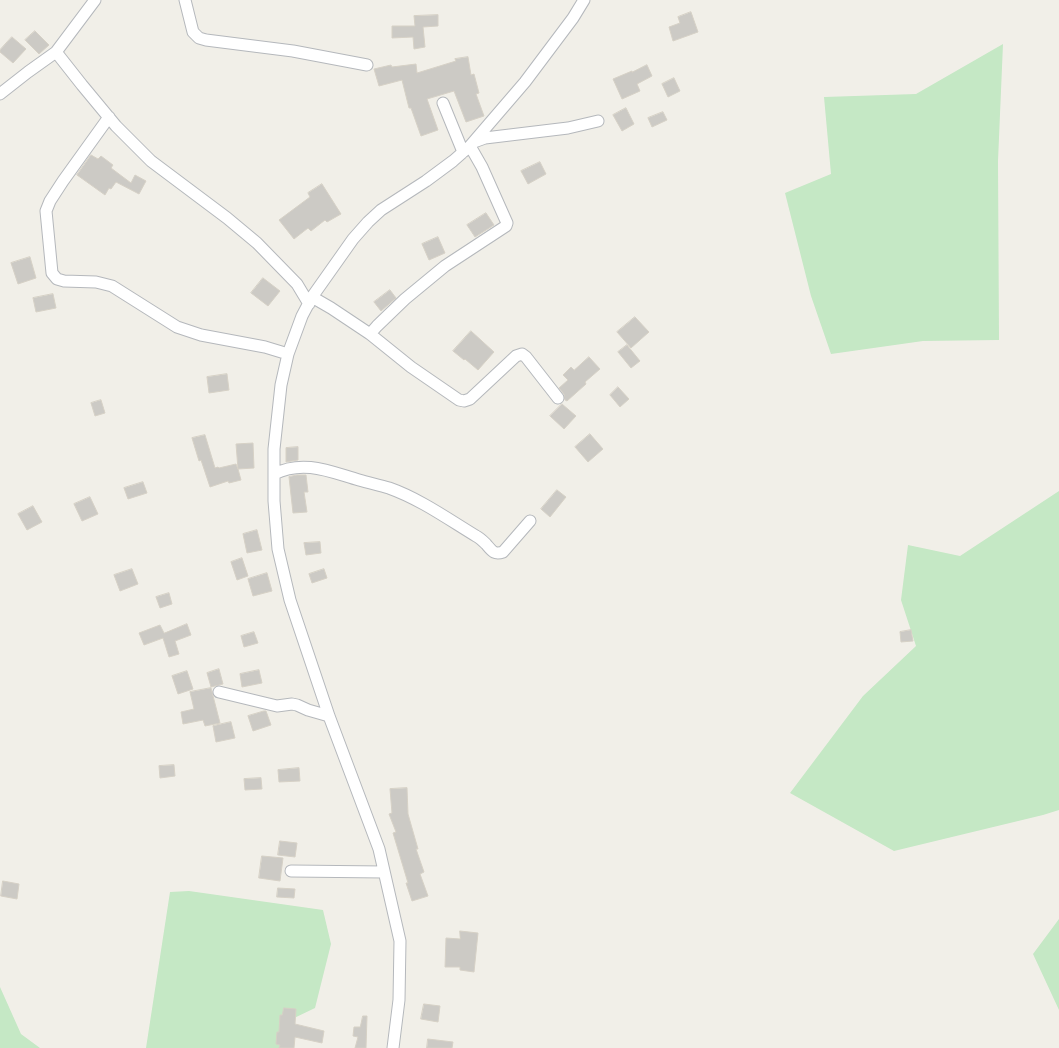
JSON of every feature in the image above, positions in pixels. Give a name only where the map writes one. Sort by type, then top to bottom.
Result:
[{"type":"street","points":[[0,94],[56,52],[95,0]]},
{"type":"street","points":[[185,0],[193,32],[199,38],[367,65]]},
{"type":"street","points":[[393,1048],[399,1000],[400,941],[376,840],[329,716],[293,609],[278,549],[274,501],[274,449],[282,385],[288,354],[302,316],[310,300],[353,239],[381,210],[426,181],[468,147],[525,82],[573,18],[584,0]]},
{"type":"street","points":[[56,52],[109,117],[151,161],[257,242],[310,300],[331,308],[370,334],[411,367],[459,400],[470,399],[516,356],[522,354],[558,398]]},
{"type":"street","points":[[370,334],[405,299],[445,266],[508,224],[482,167],[468,147],[443,103]]},
{"type":"street","points":[[109,117],[63,181],[46,211],[52,273],[57,279],[64,281],[96,282],[112,286],[177,327],[288,354]]},
{"type":"street","points":[[468,147],[485,138],[568,128],[598,121]]},
{"type":"street","points":[[274,474],[287,469],[316,468],[331,470],[388,488],[411,497],[468,531],[485,543],[492,552],[498,554],[503,552],[530,521]]},
{"type":"street","points":[[219,692],[277,706],[297,705],[329,716]]},
{"type":"street","points":[[291,871],[384,872]]},
{"type":"green space","points":[[1003,44],[998,161],[999,340],[923,341],[831,354],[811,296],[785,193],[831,174],[824,97],[916,94]]},
{"type":"green space","points":[[1059,491],[1059,810],[894,851],[790,793],[863,696],[916,646],[901,600],[908,545],[960,556]]},
{"type":"green space","points":[[189,891],[323,910],[331,944],[315,1008],[290,1020],[285,1048],[146,1048],[170,892]]},
{"type":"green space","points":[[1059,919],[1059,1010],[1033,954]]},
{"type":"green space","points":[[0,987],[21,1034],[40,1048],[0,1048]]},
{"type":"building","points":[[691,12],[698,32],[673,41],[669,27],[680,23],[678,17]]},
{"type":"building","points":[[438,15],[438,26],[423,27],[425,47],[414,49],[413,37],[392,38],[392,26],[415,26],[414,16]]},
{"type":"building","points":[[35,31],[49,45],[39,54],[25,40]]},
{"type":"building","points":[[12,37],[26,49],[13,63],[0,52]]},
{"type":"building","points":[[468,57],[471,75],[474,74],[479,93],[476,94],[484,116],[466,122],[454,91],[427,99],[438,130],[421,136],[411,108],[409,108],[402,80],[379,86],[374,69],[391,65],[392,67],[416,64],[417,73],[456,61],[455,59]]},
{"type":"building","points":[[647,65],[652,76],[637,84],[640,91],[622,99],[613,79]]},
{"type":"building","points":[[674,78],[680,91],[668,97],[662,84]]},
{"type":"building","points":[[626,108],[634,124],[622,131],[613,115]]},
{"type":"building","points":[[663,112],[667,120],[652,127],[648,118]]},
{"type":"building","points":[[91,155],[98,159],[101,156],[113,165],[111,168],[131,183],[135,175],[146,181],[139,194],[116,182],[105,195],[77,175]]},
{"type":"building","points":[[540,162],[546,174],[528,184],[521,171]]},
{"type":"building","points":[[322,184],[341,214],[327,222],[325,220],[311,231],[308,228],[294,239],[279,220],[310,197],[308,193]]},
{"type":"building","points":[[486,213],[494,225],[475,237],[467,225]]},
{"type":"building","points":[[438,237],[445,253],[429,260],[422,244]]},
{"type":"building","points":[[30,257],[36,278],[18,284],[11,263]]},
{"type":"building","points":[[263,278],[280,291],[268,306],[251,293]]},
{"type":"building","points":[[390,290],[396,298],[381,311],[374,302]]},
{"type":"building","points":[[53,294],[56,308],[36,312],[33,298]]},
{"type":"building","points":[[635,317],[649,332],[631,348],[617,332]]},
{"type":"building","points":[[471,331],[494,352],[478,370],[453,351]]},
{"type":"building","points":[[627,345],[640,361],[631,368],[618,352]]},
{"type":"building","points":[[589,357],[600,369],[567,401],[565,400],[564,394],[559,388],[568,380],[563,375],[571,367],[574,370]]},
{"type":"building","points":[[227,374],[229,390],[209,393],[207,377]]},
{"type":"building","points":[[618,387],[629,399],[620,407],[610,395]]},
{"type":"building","points":[[101,400],[105,413],[95,416],[91,403]]},
{"type":"building","points":[[562,404],[576,416],[564,429],[550,416]]},
{"type":"building","points":[[590,434],[603,449],[588,462],[575,447]]},
{"type":"building","points":[[205,435],[215,468],[236,464],[241,480],[229,483],[228,481],[210,487],[192,438]]},
{"type":"building","points":[[253,443],[254,468],[238,469],[236,444]]},
{"type":"building","points":[[298,447],[298,460],[286,462],[286,448]]},
{"type":"building","points":[[306,475],[308,492],[304,492],[307,512],[293,513],[289,477]]},
{"type":"building","points":[[143,482],[147,493],[128,499],[124,488]]},
{"type":"building","points":[[557,490],[566,497],[550,517],[541,509]]},
{"type":"building","points":[[90,497],[98,514],[82,521],[74,504]]},
{"type":"building","points":[[33,506],[42,522],[27,530],[18,514]]},
{"type":"building","points":[[257,530],[262,550],[247,553],[243,534]]},
{"type":"building","points":[[320,542],[321,553],[306,555],[304,543]]},
{"type":"building","points":[[242,558],[248,576],[237,580],[231,562]]},
{"type":"building","points":[[132,569],[138,584],[120,591],[114,575]]},
{"type":"building","points":[[324,569],[327,578],[312,583],[309,574]]},
{"type":"building","points":[[267,573],[272,591],[253,596],[248,579]]},
{"type":"building","points":[[169,593],[172,604],[160,608],[156,597]]},
{"type":"building","points":[[187,624],[191,635],[175,641],[179,654],[169,657],[163,638],[144,645],[139,633],[160,625],[164,633]]},
{"type":"building","points":[[911,630],[913,641],[901,642],[900,632]]},
{"type":"building","points":[[254,632],[258,643],[244,647],[241,636]]},
{"type":"building","points":[[219,669],[223,684],[211,687],[207,673]]},
{"type":"building","points":[[259,670],[262,683],[242,687],[240,674]]},
{"type":"building","points":[[187,671],[193,689],[178,694],[172,676]]},
{"type":"building","points":[[211,688],[220,723],[205,726],[203,720],[183,724],[181,712],[194,709],[190,692]]},
{"type":"building","points":[[266,711],[271,725],[253,731],[248,716]]},
{"type":"building","points":[[231,722],[235,738],[216,742],[213,726]]},
{"type":"building","points":[[174,765],[175,776],[160,778],[159,766]]},
{"type":"building","points":[[299,768],[300,781],[279,782],[278,770]]},
{"type":"building","points":[[261,778],[262,789],[245,790],[244,779]]},
{"type":"building","points":[[407,788],[408,814],[418,849],[416,849],[424,872],[420,874],[428,896],[412,901],[393,833],[396,832],[389,814],[392,813],[390,789]]},
{"type":"building","points":[[280,841],[297,843],[295,857],[278,855]]},
{"type":"building","points":[[262,856],[283,858],[280,881],[259,878]]},
{"type":"building","points":[[3,881],[19,884],[17,899],[1,896]]},
{"type":"building","points":[[278,888],[295,889],[294,898],[277,897]]},
{"type":"building","points":[[460,931],[478,933],[474,972],[460,970],[460,967],[445,967],[446,938],[460,939]]},
{"type":"building","points":[[424,1004],[440,1006],[438,1022],[421,1019]]},
{"type":"building","points":[[284,1008],[296,1009],[295,1024],[324,1031],[322,1043],[295,1037],[294,1048],[279,1048],[280,1045],[276,1044],[277,1032],[279,1032],[280,1015],[282,1015]]},
{"type":"building","points":[[363,1016],[367,1016],[366,1048],[355,1048],[358,1037],[353,1036],[354,1027],[360,1027]]},
{"type":"building","points":[[428,1039],[453,1042],[452,1048],[427,1048]]}]
